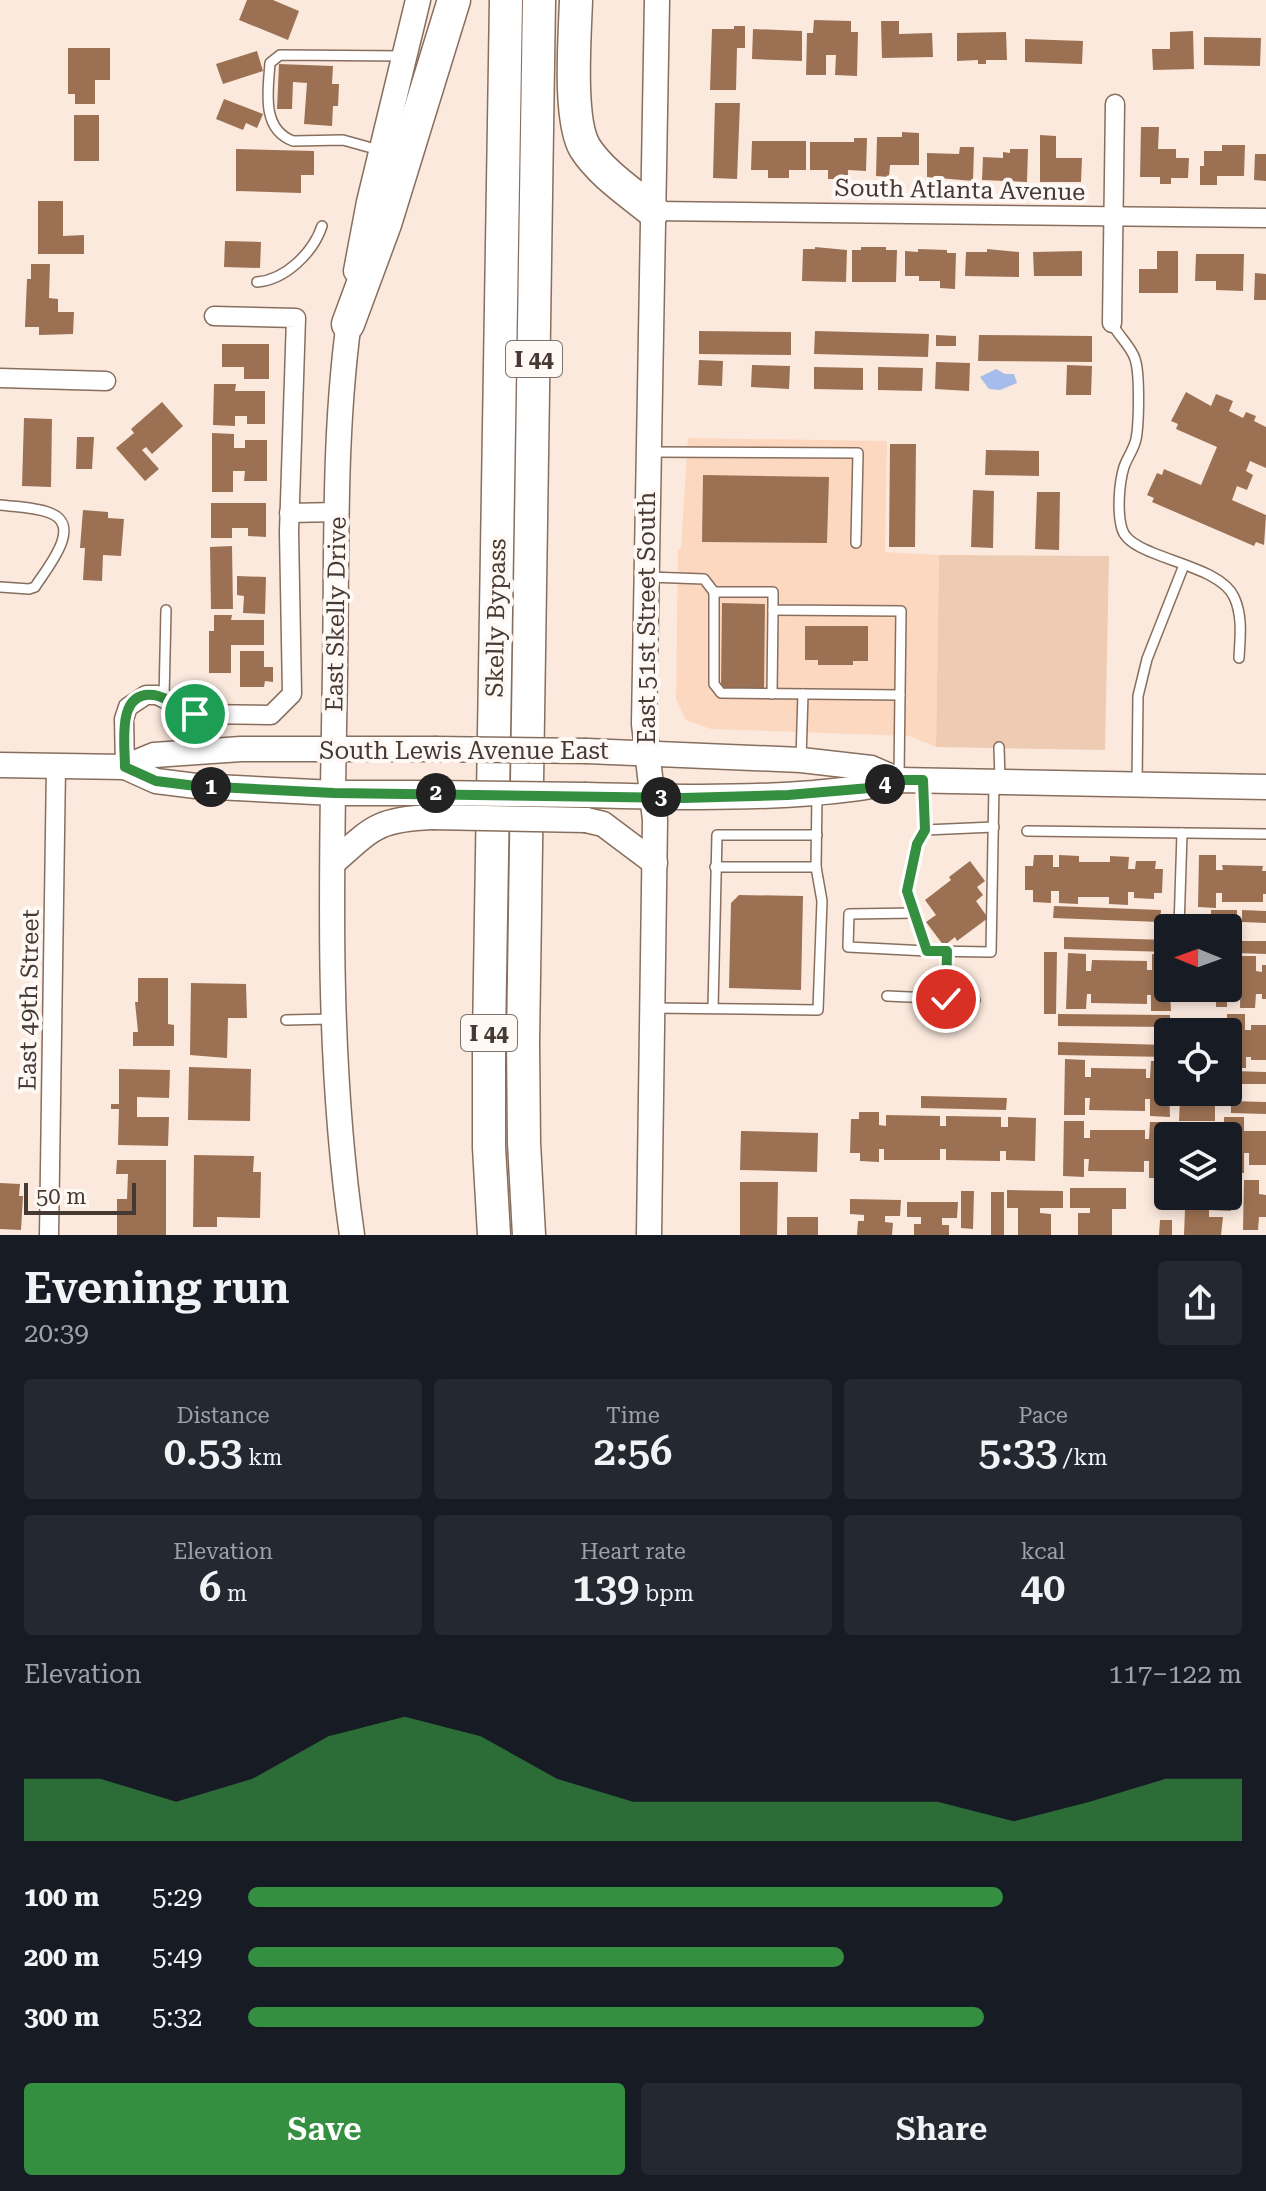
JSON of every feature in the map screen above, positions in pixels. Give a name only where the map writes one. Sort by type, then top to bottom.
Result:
[{"type":"highway","points":[[348,324],[385,224],[454,0]]},
{"type":"highway","name":"Skelly Bypass","points":[[494,1235],[489,1147],[489,1039],[506,0]]},
{"type":"highway","name":"Skelly Bypass","points":[[529,1235],[523,1042],[539,0]]},
{"type":"highway","points":[[576,0],[575,91],[582,139],[585,147],[617,182],[653,211]]},
{"type":"main road","name":"East Skelly Drive","points":[[352,1235],[338,1122],[333,1019],[338,435],[348,324],[369,202],[418,0]]},
{"type":"main road","name":"East 51st Street South","points":[[649,1235],[655,863],[653,797],[644,724],[657,0]]},
{"type":"main road","name":"South Lewis Avenue East","points":[[0,765],[125,767],[154,755],[241,749],[587,751],[801,760],[871,768],[899,780]]},
{"type":"main road","name":"South Lewis Avenue East","points":[[125,767],[156,781],[183,785],[334,793],[432,805],[586,795],[722,797],[817,792],[870,788],[899,780],[1266,787]]},
{"type":"main road","points":[[817,792],[817,784],[822,780],[853,767]]},
{"type":"main road","points":[[333,863],[374,827],[432,805],[603,824],[655,863]]},
{"type":"street","points":[[1112,323],[1115,104]]},
{"type":"street","name":"South Atlanta Avenue","points":[[653,211],[1266,218]]},
{"type":"street","points":[[125,767],[124,719],[128,707],[146,695],[157,695],[195,714],[271,715],[292,694],[289,513],[296,318],[214,316]]},
{"type":"street","points":[[0,378],[106,381]]},
{"type":"street","points":[[289,513],[337,512]]},
{"type":"street","name":"East 49th Street","points":[[49,1235],[56,766]]},
{"type":"lane","points":[[382,151],[343,140],[293,141],[286,138],[269,116],[270,63],[280,55],[406,56]]},
{"type":"lane","points":[[257,282],[274,279],[294,264],[316,243],[322,226]]},
{"type":"lane","points":[[1112,323],[1135,356],[1138,371],[1136,440],[1124,468],[1122,530],[1132,543],[1228,586],[1240,617],[1239,658]]},
{"type":"lane","points":[[649,452],[858,453],[856,543]]},
{"type":"lane","points":[[0,505],[48,512],[58,517],[65,529],[63,542],[35,587],[0,587]]},
{"type":"lane","points":[[1137,784],[1138,696],[1147,659],[1184,565]]},
{"type":"lane","points":[[646,577],[704,579],[714,592],[714,684],[721,693],[900,695]]},
{"type":"lane","points":[[714,592],[773,592],[772,694]]},
{"type":"lane","points":[[164,699],[166,610]]},
{"type":"lane","points":[[773,610],[901,611],[899,780]]},
{"type":"lane","points":[[801,760],[803,694]]},
{"type":"lane","points":[[915,913],[849,914],[848,947],[991,952],[999,747]]},
{"type":"lane","points":[[923,780],[925,830],[917,844],[907,891],[927,951]]},
{"type":"lane","points":[[653,1008],[818,1010],[822,901],[816,867],[817,792]]},
{"type":"lane","points":[[925,830],[994,827]]},
{"type":"lane","points":[[1027,831],[1266,834]]},
{"type":"lane","points":[[1179,914],[1182,833]]},
{"type":"lane","points":[[713,1008],[717,835],[817,835]]},
{"type":"lane","points":[[715,867],[816,867]]},
{"type":"lane","points":[[946,999],[947,951]]},
{"type":"lane","points":[[887,996],[975,1000]]},
{"type":"lane","points":[[286,1020],[333,1019]]},
{"type":"shaded area","points":[[688,438],[887,441],[885,552],[939,555],[936,747],[909,736],[711,729],[686,720],[676,699],[678,549],[681,549]]},
{"type":"shaded area","points":[[939,555],[1109,556],[1105,750],[936,747]]},
{"type":"water","points":[[996,369],[1005,374],[1014,374],[1017,383],[1000,390],[989,389],[980,377]]},
{"type":"building","points":[[247,0],[273,0],[299,11],[288,40],[239,20]]},
{"type":"building","points":[[814,20],[851,21],[851,32],[858,32],[857,76],[835,75],[836,55],[826,55],[826,75],[806,75],[807,33],[813,33]]},
{"type":"building","points":[[881,21],[899,21],[899,34],[932,33],[933,57],[882,58]]},
{"type":"building","points":[[734,26],[745,26],[745,48],[737,48],[736,90],[710,90],[712,29],[734,29]]},
{"type":"building","points":[[753,29],[802,31],[802,61],[752,59]]},
{"type":"building","points":[[1193,31],[1194,69],[1153,70],[1152,49],[1170,49],[1170,32]]},
{"type":"building","points":[[1006,32],[1007,60],[986,60],[986,64],[978,64],[978,60],[957,61],[957,33]]},
{"type":"building","points":[[1204,37],[1261,38],[1260,66],[1204,65]]},
{"type":"building","points":[[1025,39],[1083,41],[1082,64],[1025,62]]},
{"type":"building","points":[[68,48],[110,48],[110,80],[95,80],[95,104],[75,104],[75,94],[68,94]]},
{"type":"building","points":[[257,51],[263,71],[223,84],[216,64]]},
{"type":"building","points":[[279,64],[333,66],[332,84],[339,84],[338,106],[333,106],[332,126],[304,124],[307,83],[293,82],[292,109],[277,109]]},
{"type":"building","points":[[224,99],[263,114],[257,128],[246,123],[243,130],[216,119]]},
{"type":"building","points":[[715,103],[740,103],[737,179],[713,178]]},
{"type":"building","points":[[74,115],[99,115],[99,161],[74,161]]},
{"type":"building","points":[[1141,127],[1159,127],[1158,149],[1176,149],[1176,158],[1189,158],[1188,178],[1171,178],[1171,184],[1160,184],[1160,177],[1140,177]]},
{"type":"building","points":[[902,132],[919,133],[919,165],[890,165],[889,177],[876,176],[877,137],[902,137]]},
{"type":"building","points":[[1040,135],[1056,136],[1056,158],[1082,158],[1081,182],[1040,182]]},
{"type":"building","points":[[854,138],[867,138],[866,171],[848,170],[848,179],[828,179],[828,170],[810,170],[810,142],[854,142]]},
{"type":"building","points":[[752,141],[806,141],[806,170],[789,170],[789,178],[768,178],[768,170],[751,170]]},
{"type":"building","points":[[1222,145],[1245,145],[1244,176],[1217,176],[1217,185],[1200,185],[1204,151],[1222,151]]},
{"type":"building","points":[[960,147],[974,147],[973,181],[927,177],[927,153],[959,154]]},
{"type":"building","points":[[236,149],[314,151],[314,175],[301,175],[301,193],[236,191]]},
{"type":"building","points":[[1010,149],[1028,149],[1027,182],[982,180],[983,157],[1003,158],[1003,152],[1010,153]]},
{"type":"building","points":[[1255,154],[1266,154],[1266,181],[1254,180]]},
{"type":"building","points":[[38,201],[63,201],[63,236],[84,235],[84,254],[38,254]]},
{"type":"building","points":[[225,241],[261,242],[260,268],[224,267]]},
{"type":"building","points":[[861,247],[897,250],[896,282],[852,282],[852,250],[861,250]]},
{"type":"building","points":[[803,249],[847,250],[846,282],[802,281]]},
{"type":"building","points":[[918,249],[956,253],[955,289],[940,288],[940,281],[919,281],[919,276],[905,276],[905,251],[918,252]]},
{"type":"building","points":[[987,249],[1019,252],[1019,277],[965,276],[966,252],[987,252]]},
{"type":"building","points":[[1082,251],[1082,276],[1034,276],[1033,252]]},
{"type":"building","points":[[1157,251],[1178,251],[1178,293],[1139,293],[1139,269],[1157,269]]},
{"type":"building","points":[[1196,254],[1244,254],[1243,291],[1216,290],[1216,281],[1195,281]]},
{"type":"building","points":[[31,264],[50,264],[49,298],[58,299],[58,312],[74,312],[73,334],[39,335],[39,327],[25,327],[27,279],[31,279]]},
{"type":"building","points":[[1255,273],[1266,274],[1266,300],[1254,300]]},
{"type":"building","points":[[699,331],[791,332],[791,355],[699,354]]},
{"type":"building","points":[[815,331],[929,334],[928,357],[814,354]]},
{"type":"building","points":[[936,335],[956,336],[956,346],[936,346]]},
{"type":"building","points":[[979,335],[1092,336],[1092,362],[978,361]]},
{"type":"building","points":[[222,344],[269,344],[269,379],[244,379],[244,367],[222,367]]},
{"type":"building","points":[[699,360],[723,361],[722,386],[698,385]]},
{"type":"building","points":[[936,362],[970,363],[969,391],[935,389]]},
{"type":"building","points":[[752,365],[790,366],[789,389],[751,387]]},
{"type":"building","points":[[1067,365],[1092,366],[1091,395],[1066,395]]},
{"type":"building","points":[[814,367],[863,368],[863,390],[814,389]]},
{"type":"building","points":[[878,367],[923,368],[922,391],[878,390]]},
{"type":"building","points":[[214,384],[236,384],[235,391],[265,391],[265,424],[247,424],[247,416],[235,416],[235,426],[213,425]]},
{"type":"building","points":[[1186,392],[1211,406],[1216,394],[1233,401],[1229,411],[1243,418],[1246,412],[1256,416],[1254,421],[1266,427],[1266,468],[1250,461],[1246,471],[1253,475],[1247,490],[1237,486],[1232,500],[1266,515],[1264,545],[1256,542],[1254,546],[1152,502],[1154,498],[1147,495],[1157,473],[1162,475],[1164,469],[1201,485],[1217,447],[1176,429],[1178,424],[1171,421]]},
{"type":"building","points":[[162,402],[183,426],[152,454],[146,447],[142,450],[159,469],[145,481],[116,448],[134,433],[131,429]]},
{"type":"building","points":[[24,418],[52,419],[51,487],[22,486]]},
{"type":"building","points":[[212,433],[234,434],[234,448],[245,448],[245,440],[267,440],[267,481],[244,481],[245,471],[233,471],[233,492],[212,492]]},
{"type":"building","points":[[77,437],[94,437],[92,469],[76,469]]},
{"type":"building","points":[[890,444],[916,444],[915,547],[889,547]]},
{"type":"building","points":[[986,450],[1039,451],[1039,476],[985,475]]},
{"type":"building","points":[[703,475],[829,477],[827,543],[702,542]]},
{"type":"building","points":[[973,490],[994,491],[993,548],[971,547]]},
{"type":"building","points":[[1037,492],[1060,492],[1059,550],[1035,549]]},
{"type":"building","points":[[211,503],[266,503],[266,537],[248,536],[248,528],[232,528],[232,538],[211,538]]},
{"type":"building","points":[[83,510],[108,512],[108,518],[124,519],[121,556],[103,555],[102,581],[83,580],[85,548],[80,548]]},
{"type":"building","points":[[232,546],[233,609],[211,609],[210,547]]},
{"type":"building","points":[[237,576],[266,577],[265,614],[243,613],[244,596],[237,595]]},
{"type":"building","points":[[722,603],[765,604],[764,688],[721,688]]},
{"type":"building","points":[[214,615],[232,615],[231,620],[264,620],[264,645],[231,645],[231,673],[209,673],[209,631],[214,631]]},
{"type":"building","points":[[805,626],[868,626],[868,661],[853,661],[853,665],[818,665],[818,660],[805,660]]},
{"type":"building","points":[[240,651],[264,651],[264,667],[273,667],[273,682],[265,681],[264,687],[240,687]]},
{"type":"building","points":[[1034,855],[1053,855],[1053,867],[1059,867],[1059,855],[1079,856],[1079,862],[1110,862],[1110,856],[1129,857],[1128,869],[1135,869],[1136,861],[1156,861],[1155,869],[1163,869],[1162,893],[1154,893],[1154,899],[1134,898],[1134,892],[1128,892],[1128,905],[1109,904],[1109,897],[1078,897],[1078,904],[1059,903],[1059,891],[1051,891],[1051,903],[1033,902],[1033,890],[1025,890],[1025,866],[1033,866]]},
{"type":"building","points":[[1199,855],[1216,855],[1216,870],[1223,870],[1222,865],[1263,866],[1262,871],[1266,871],[1266,894],[1263,894],[1263,902],[1222,902],[1222,893],[1216,893],[1216,908],[1198,907]]},
{"type":"building","points":[[970,861],[985,881],[977,887],[983,895],[976,901],[988,918],[957,941],[955,937],[944,946],[926,922],[936,915],[925,900]]},
{"type":"building","points":[[739,895],[803,896],[801,990],[729,988],[731,903]]},
{"type":"building","points":[[1054,906],[1161,910],[1161,914],[1154,914],[1154,922],[1053,918]]},
{"type":"building","points":[[1211,910],[1237,910],[1237,914],[1211,914]]},
{"type":"building","points":[[1242,910],[1266,911],[1266,923],[1242,922]]},
{"type":"building","points":[[1064,937],[1154,940],[1154,952],[1064,949]]},
{"type":"building","points":[[1242,941],[1266,941],[1266,954],[1242,953]]},
{"type":"building","points":[[1044,952],[1057,952],[1056,1014],[1044,1014]]},
{"type":"building","points":[[1068,953],[1086,954],[1086,971],[1091,971],[1092,960],[1147,961],[1147,970],[1152,970],[1152,954],[1154,1002],[1171,1002],[1171,1011],[1151,1011],[1151,995],[1147,995],[1147,1004],[1091,1003],[1091,994],[1087,994],[1086,1009],[1066,1009]]},
{"type":"building","points":[[1242,956],[1256,956],[1256,971],[1262,972],[1262,965],[1266,965],[1266,999],[1262,999],[1262,994],[1256,994],[1255,1008],[1240,1008]]},
{"type":"building","points":[[138,978],[168,978],[168,1024],[174,1025],[174,1046],[133,1046],[133,1032],[138,1032],[135,1002],[138,1002]]},
{"type":"building","points":[[191,983],[246,984],[247,1018],[228,1018],[227,1058],[190,1055]]},
{"type":"building","points":[[1216,1002],[1227,1002],[1227,1007],[1216,1007]]},
{"type":"building","points":[[1058,1014],[1170,1015],[1170,1018],[1154,1018],[1154,1027],[1058,1026]]},
{"type":"building","points":[[1227,1014],[1245,1014],[1245,1030],[1251,1030],[1251,1025],[1266,1025],[1266,1060],[1246,1057],[1246,1068],[1242,1068],[1242,1018],[1227,1018]]},
{"type":"building","points":[[1058,1042],[1154,1045],[1154,1057],[1058,1055]]},
{"type":"building","points":[[1065,1059],[1085,1060],[1085,1077],[1091,1077],[1091,1068],[1146,1069],[1146,1078],[1150,1078],[1151,1061],[1154,1061],[1154,1106],[1170,1106],[1170,1117],[1150,1116],[1150,1099],[1145,1099],[1145,1111],[1089,1110],[1090,1098],[1085,1098],[1085,1115],[1064,1115]]},
{"type":"building","points":[[189,1067],[251,1069],[250,1121],[188,1120]]},
{"type":"building","points":[[119,1069],[170,1070],[169,1098],[137,1097],[137,1117],[169,1117],[168,1146],[118,1145],[119,1109],[111,1109],[111,1104],[119,1104]]},
{"type":"building","points":[[1242,1071],[1266,1072],[1266,1084],[1242,1084]]},
{"type":"building","points":[[921,1096],[1007,1098],[1006,1110],[921,1108]]},
{"type":"building","points":[[1242,1101],[1266,1102],[1266,1114],[1231,1113],[1231,1106],[1242,1106]]},
{"type":"building","points":[[1180,1106],[1215,1106],[1215,1121],[1179,1121]]},
{"type":"building","points":[[859,1112],[879,1112],[879,1125],[886,1126],[886,1115],[940,1116],[940,1126],[946,1126],[946,1116],[1001,1117],[1001,1127],[1008,1127],[1008,1117],[1036,1118],[1035,1161],[1006,1160],[1006,1151],[1000,1151],[1000,1161],[946,1160],[946,1149],[940,1149],[940,1160],[884,1160],[884,1149],[879,1149],[879,1162],[860,1161],[860,1153],[850,1153],[851,1119],[859,1119]]},
{"type":"building","points":[[1224,1117],[1244,1117],[1244,1131],[1266,1131],[1266,1165],[1249,1165],[1249,1153],[1244,1153],[1242,1173],[1242,1122],[1224,1122]]},
{"type":"building","points":[[1064,1121],[1084,1121],[1084,1138],[1090,1138],[1090,1130],[1145,1130],[1145,1139],[1149,1139],[1150,1122],[1154,1122],[1154,1178],[1149,1178],[1149,1161],[1144,1161],[1144,1172],[1088,1171],[1089,1159],[1084,1159],[1084,1177],[1063,1176]]},
{"type":"building","points":[[741,1131],[818,1133],[817,1172],[740,1170]]},
{"type":"building","points":[[194,1155],[254,1156],[253,1172],[261,1172],[260,1218],[217,1217],[217,1227],[193,1227]]},
{"type":"building","points":[[117,1160],[166,1160],[166,1235],[117,1235],[117,1199],[127,1199],[128,1174],[116,1174]]},
{"type":"building","points":[[1244,1180],[1259,1180],[1259,1194],[1266,1195],[1266,1217],[1259,1217],[1258,1230],[1243,1230]]},
{"type":"building","points":[[740,1182],[778,1182],[777,1235],[740,1235]]},
{"type":"building","points":[[0,1183],[20,1184],[19,1196],[23,1196],[21,1230],[0,1229]]},
{"type":"building","points":[[1070,1188],[1126,1188],[1126,1209],[1112,1209],[1112,1235],[1078,1235],[1078,1213],[1090,1213],[1090,1208],[1070,1208]]},
{"type":"building","points":[[1007,1190],[1063,1191],[1063,1208],[1040,1208],[1040,1213],[1051,1214],[1051,1235],[1018,1235],[1018,1208],[1007,1208]]},
{"type":"building","points":[[961,1191],[974,1191],[973,1229],[961,1228]]},
{"type":"building","points":[[991,1192],[1004,1192],[1004,1235],[991,1235]]},
{"type":"building","points":[[850,1199],[901,1200],[900,1216],[885,1216],[885,1222],[893,1223],[892,1235],[857,1235],[858,1221],[864,1221],[864,1215],[850,1214]]},
{"type":"building","points":[[907,1202],[958,1202],[957,1218],[942,1218],[942,1225],[949,1225],[949,1235],[914,1235],[914,1224],[921,1224],[921,1217],[907,1217]]},
{"type":"building","points":[[1185,1210],[1209,1210],[1209,1217],[1223,1217],[1221,1235],[1184,1235]]},
{"type":"building","points":[[787,1217],[818,1217],[818,1235],[787,1235]]},
{"type":"building","points":[[1160,1220],[1172,1220],[1172,1235],[1159,1235]]},
{"type":"route","points":[[195,714],[157,695],[146,695],[136,700],[128,707],[124,719],[125,767],[156,781],[196,786],[334,793],[683,798],[788,795],[870,788],[899,780],[923,780],[925,830],[917,844],[907,891],[927,951],[947,951],[946,999]]}]
